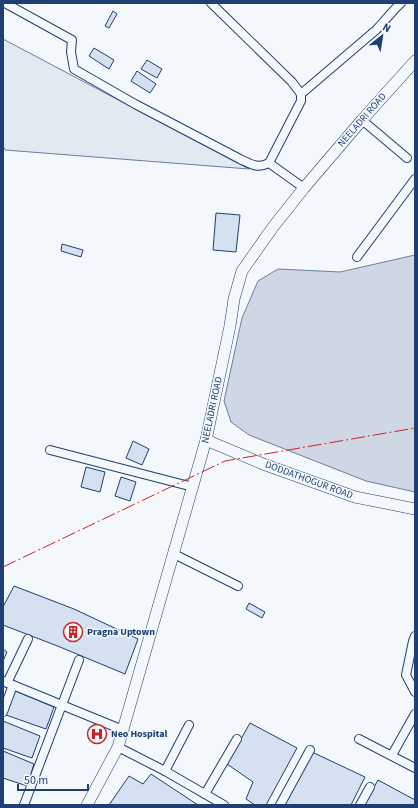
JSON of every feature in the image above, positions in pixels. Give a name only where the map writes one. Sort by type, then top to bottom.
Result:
[{"type":"street","points":[[5,3],[72,40],[71,52],[74,69],[135,104],[257,167],[263,166],[269,163],[296,113],[301,101],[301,94],[292,82],[211,3]]},
{"type":"street","points":[[301,94],[376,30],[389,13],[401,3]]},
{"type":"street","name":"NEELADRI ROAD","points":[[87,805],[118,747],[123,730],[206,440],[230,326],[234,299],[242,271],[272,227],[304,188],[415,61]]},
{"type":"street","points":[[362,120],[407,158]]},
{"type":"street","points":[[269,163],[304,188]]},
{"type":"street","points":[[357,257],[415,179]]},
{"type":"street","name":"DODDATHOGUR ROAD","points":[[206,440],[262,464],[355,497],[415,509]]},
{"type":"street","points":[[50,450],[193,487]]},
{"type":"street","points":[[174,554],[238,586]]},
{"type":"street","points":[[415,636],[406,675],[415,692]]},
{"type":"street","points":[[3,712],[8,683],[28,639]]},
{"type":"street","points":[[24,805],[79,660]]},
{"type":"street","points":[[8,683],[123,730]]},
{"type":"street","points":[[392,755],[415,714]]},
{"type":"street","points":[[165,771],[189,726]]},
{"type":"street","points":[[205,794],[237,739]]},
{"type":"street","points":[[359,739],[415,768]]},
{"type":"street","points":[[118,747],[165,771],[224,805]]},
{"type":"street","points":[[280,805],[310,750]]},
{"type":"street","points":[[360,805],[370,787]]},
{"type":"shaded area","points":[[3,39],[249,169],[5,150],[3,146]]},
{"type":"shaded area","points":[[415,255],[415,492],[366,481],[249,435],[231,422],[224,401],[242,318],[258,281],[278,269],[340,272]]},
{"type":"building","points":[[113,11],[117,14],[109,28],[105,26]]},
{"type":"building","points":[[94,48],[114,60],[109,69],[89,56]]},
{"type":"building","points":[[147,60],[162,69],[157,78],[141,69]]},
{"type":"building","points":[[137,71],[156,84],[150,93],[131,81]]},
{"type":"building","points":[[216,213],[240,215],[236,252],[213,250]]},
{"type":"building","points":[[62,244],[83,250],[81,257],[61,251]]},
{"type":"building","points":[[133,441],[149,449],[142,465],[126,458]]},
{"type":"building","points":[[86,467],[105,472],[100,492],[81,487]]},
{"type":"building","points":[[121,477],[136,482],[130,501],[115,496]]},
{"type":"building","name":"Pragna Uptown","points":[[14,586],[74,609],[138,639],[125,674],[3,625],[3,607]]},
{"type":"building","points":[[249,603],[265,612],[262,618],[246,609]]},
{"type":"building","points":[[3,649],[7,652],[3,661]]},
{"type":"building","points":[[13,690],[54,707],[46,729],[6,715]]},
{"type":"building","points":[[3,721],[40,736],[32,758],[3,748]]},
{"type":"building","points":[[250,723],[297,748],[266,805],[255,805],[246,799],[253,782],[227,764]]},
{"type":"building","points":[[3,751],[34,764],[27,786],[3,778]]},
{"type":"building","points":[[312,752],[365,777],[351,805],[282,805]]},
{"type":"building","points":[[151,774],[198,805],[109,805],[129,776],[143,784]]},
{"type":"building","points":[[378,780],[415,800],[415,805],[364,805]]},
{"type":"power","points":[[3,567],[225,461],[415,428]]},
{"type":"place","name":"Pragna Uptown","points":[[73,632]]},
{"type":"place","name":"Neo Hospital","points":[[97,734]]}]
